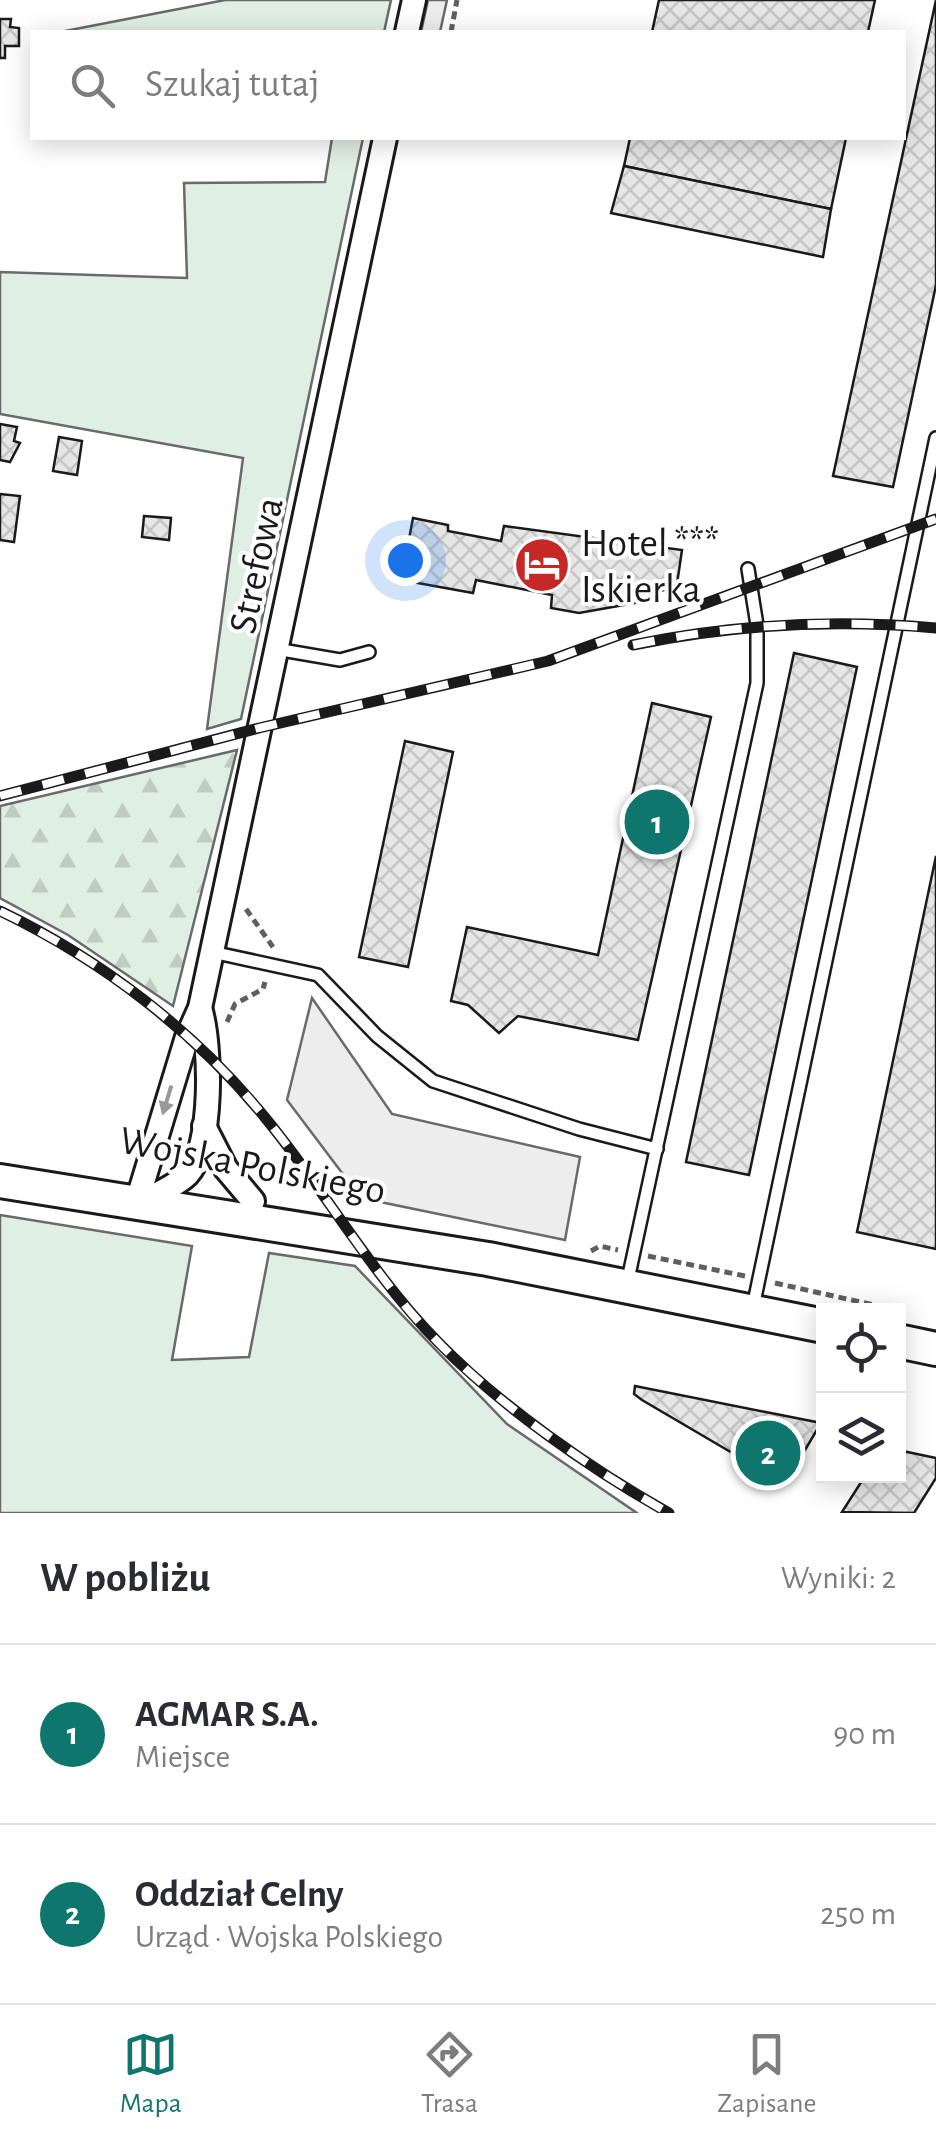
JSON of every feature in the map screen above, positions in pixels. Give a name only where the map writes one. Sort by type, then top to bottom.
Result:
[{"type":"street","points":[[407,30],[414,0]]},
{"type":"street","name":"Strefowa","points":[[148,1193],[200,1008],[385,140]]},
{"type":"street","name":"Strefowa","points":[[148,1193],[187,1174],[194,1162],[204,1126],[208,1033],[200,1008]]},
{"type":"street","name":"Strefowa","points":[[204,1126],[226,1169],[253,1201]]},
{"type":"street","name":"Wojska Polskiego","points":[[0,1165],[628,1284],[816,1324]]},
{"type":"street","name":"Wojska Polskiego","points":[[0,1181],[253,1201],[488,1258]]},
{"type":"street","points":[[906,1343],[936,1349]]},
{"type":"lane","points":[[752,1311],[936,438]]},
{"type":"lane","points":[[628,1284],[757,682],[757,625],[748,569]]},
{"type":"lane","points":[[276,648],[340,660],[369,652]]},
{"type":"lane","points":[[212,952],[318,975],[377,1036],[433,1081],[579,1129],[657,1149]]},
{"type":"path","points":[[451,30],[458,0]]},
{"type":"green space","points":[[225,0],[391,0],[384,30],[70,30]]},
{"type":"green space","points":[[332,140],[363,140],[241,719],[207,729],[243,458],[0,414],[0,272],[187,278],[184,183],[325,182]]},
{"type":"green space","points":[[237,750],[173,1006],[68,935],[0,898],[0,806]]},
{"type":"green space","points":[[0,1215],[192,1246],[172,1360],[249,1357],[269,1253],[355,1266],[507,1424],[637,1513],[0,1513]]},
{"type":"shaded area","points":[[428,0],[447,0],[440,30],[421,30]]},
{"type":"shaded area","points":[[312,998],[392,1114],[580,1157],[565,1240],[361,1198],[287,1100]]},
{"type":"building","points":[[659,0],[875,0],[868,30],[652,30]]},
{"type":"building","points":[[936,0],[936,285],[893,487],[833,476]]},
{"type":"building","points":[[0,19],[11,19],[10,27],[19,28],[19,46],[5,46],[5,58],[0,58]]},
{"type":"building","points":[[630,140],[846,140],[831,209],[624,166]]},
{"type":"building","points":[[624,166],[831,209],[823,257],[611,213]]},
{"type":"building","points":[[0,424],[17,427],[14,441],[20,443],[10,462],[0,460]]},
{"type":"building","points":[[59,437],[82,441],[77,475],[53,471]]},
{"type":"building","points":[[0,494],[20,496],[14,542],[0,540]]},
{"type":"building","points":[[144,516],[171,518],[169,540],[142,537]]},
{"type":"building","name":"Hotel *** Iskierka","points":[[413,518],[448,525],[448,531],[501,541],[504,526],[682,550],[677,584],[635,603],[579,613],[551,608],[552,595],[476,580],[473,593],[401,580],[408,549],[402,548],[404,538],[409,539]]},
{"type":"building","points":[[794,653],[857,667],[749,1175],[686,1162]]},
{"type":"building","points":[[652,703],[711,717],[638,1040],[518,1016],[499,1033],[468,1005],[451,1001],[467,927],[598,955]]},
{"type":"building","points":[[405,741],[453,752],[408,967],[359,957]]},
{"type":"building","points":[[936,856],[936,1249],[857,1232]]},
{"type":"building","points":[[635,1386],[816,1422],[816,1431],[785,1484],[634,1394]]},
{"type":"building","points":[[906,1452],[936,1458],[936,1478],[914,1513],[842,1512],[861,1483],[906,1483]]},
{"type":"railway","points":[[0,796],[259,728],[548,661],[936,519]]},
{"type":"railway","points":[[633,645],[708,632],[784,625],[936,628]]},
{"type":"railway","points":[[0,911],[111,975],[178,1028],[267,1120],[392,1289],[462,1366],[548,1435],[669,1513]]},
{"type":"place","name":"Hotel *** Iskierka","points":[[542,565]]},
{"type":"place","name":"AGMAR S.A.","points":[[657,822]]},
{"type":"place","name":"Oddział Celny","points":[[768,1453]]}]
